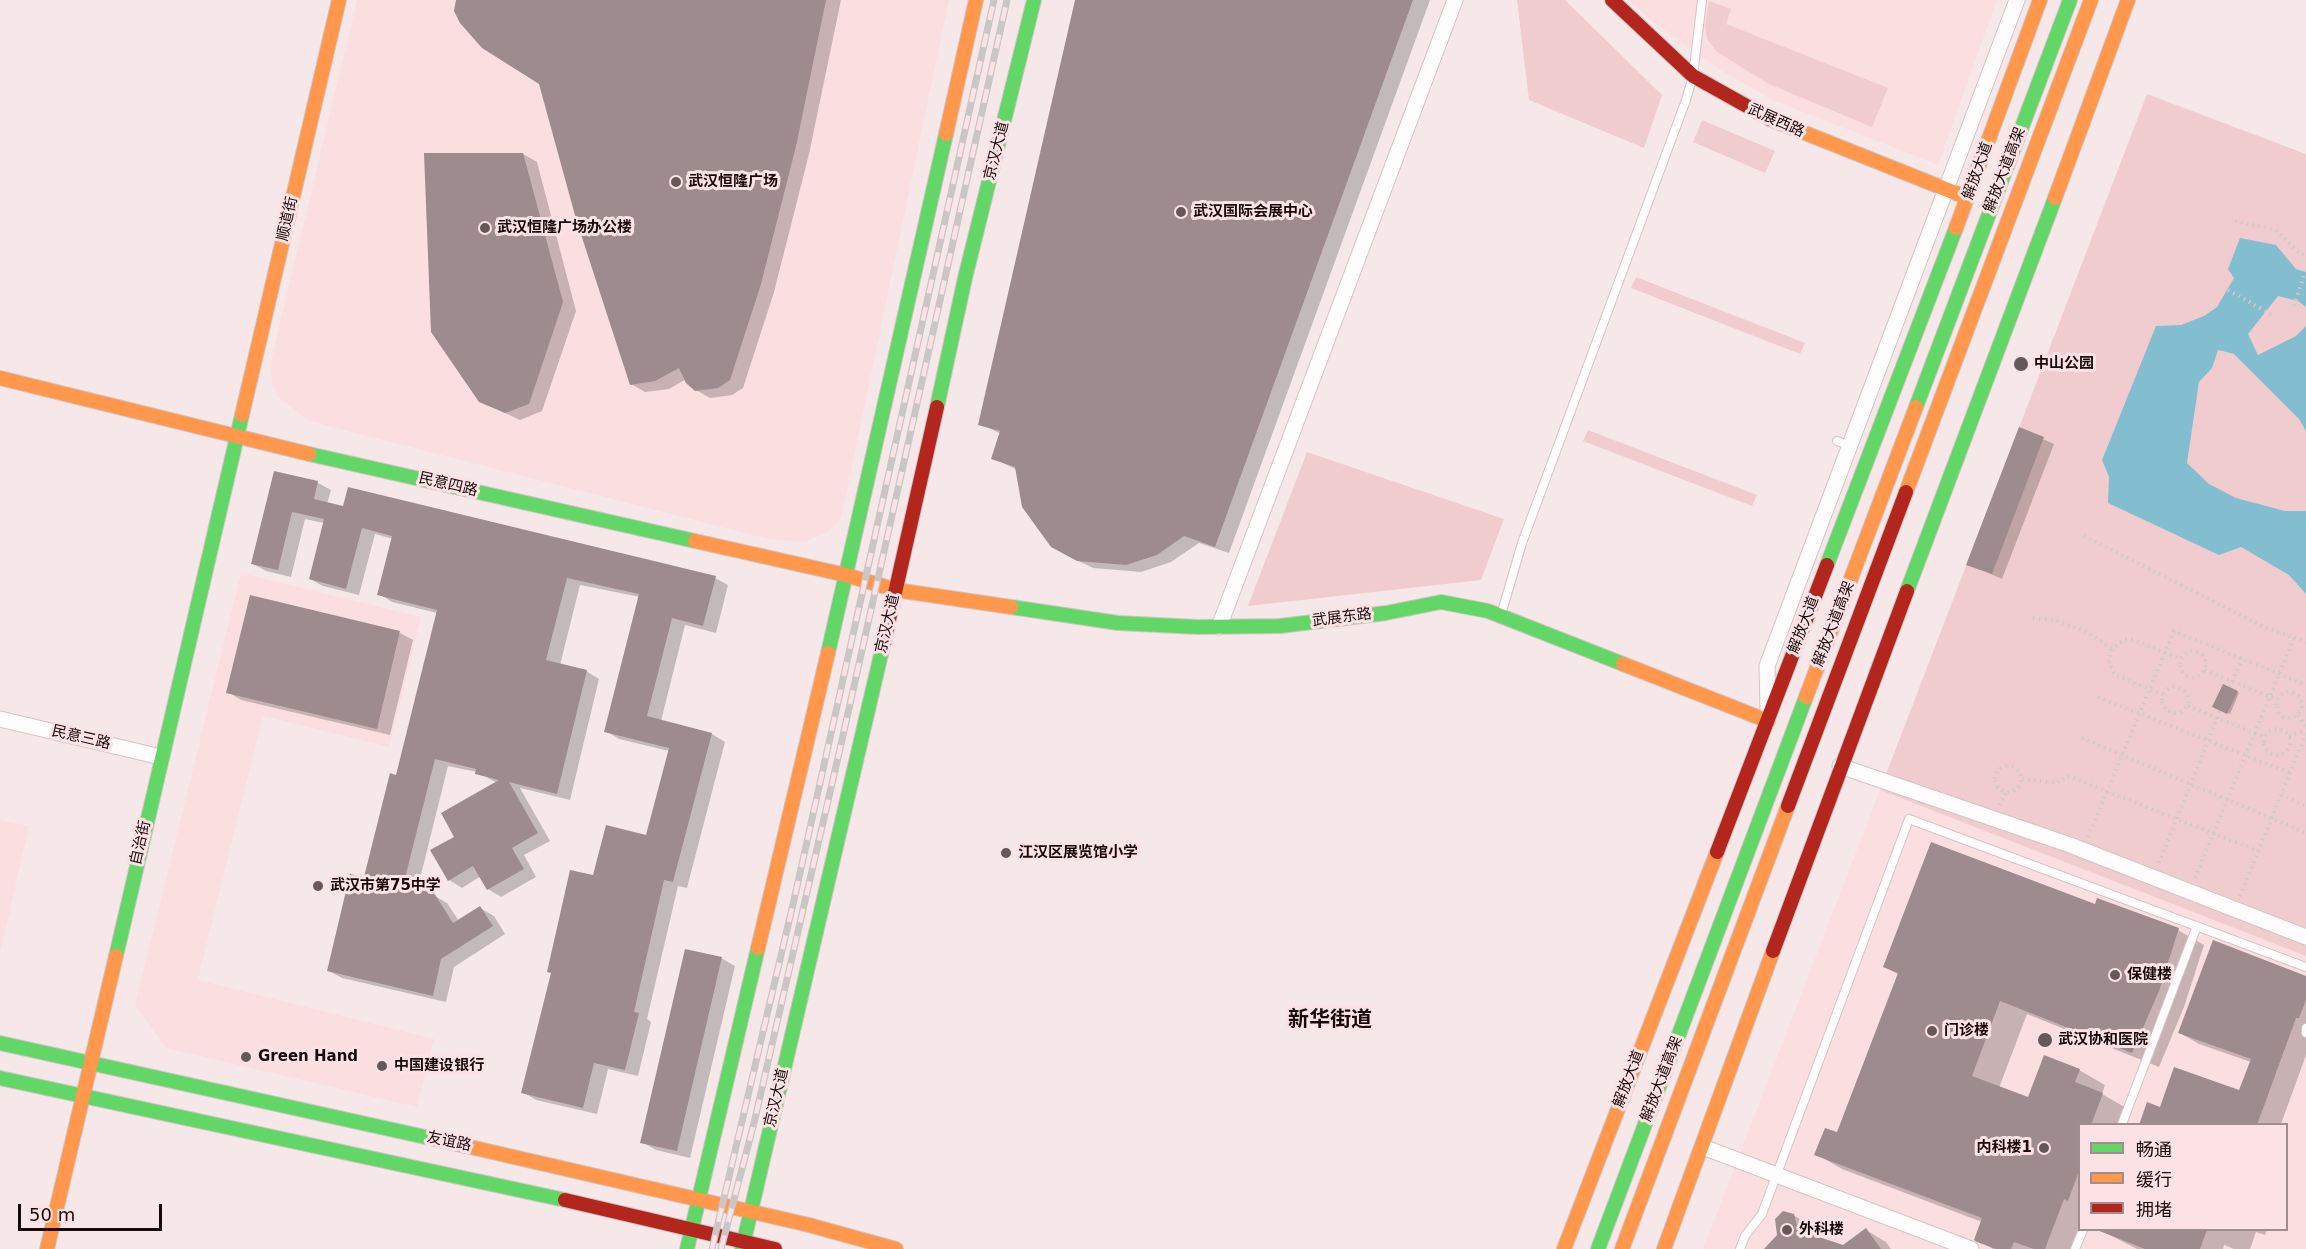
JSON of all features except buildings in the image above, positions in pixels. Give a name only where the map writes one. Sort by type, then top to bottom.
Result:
[{"type":"main road","name":"顺道街","points":[[236,437],[339,0]]},
{"type":"main road","points":[[687,1249],[846,575],[976,0]]},
{"type":"main road","name":"京汉大道","points":[[743,1245],[896,590],[965,279],[1034,0]]},
{"type":"main road","name":"武展西路","points":[[1611,0],[1694,76],[1775,123],[1968,198]]},
{"type":"main road","name":"解放大道","points":[[1564,1249],[1968,198],[2040,0]]},
{"type":"main road","name":"解放大道高架","points":[[1598,1249],[2070,0]]},
{"type":"main road","name":"解放大道高架","points":[[1622,1249],[2091,0]]},
{"type":"main road","points":[[1664,1249],[1840,765],[1996,357],[2128,0]]},
{"type":"main road","name":"民意四路","points":[[0,378],[236,437],[846,575],[896,590]]},
{"type":"main road","name":"自治街","points":[[47,1249],[236,437]]},
{"type":"main road","name":"武展东路","points":[[896,590],[1118,623],[1219,627],[1281,626],[1386,613],[1441,602],[1501,616],[1768,721]]},
{"type":"main road","name":"友谊路","points":[[0,1043],[699,1199],[896,1249]]},
{"type":"main road","points":[[0,1078],[692,1229],[743,1245],[775,1249]]},
{"type":"street","points":[[1219,627],[1455,0]]},
{"type":"street","points":[[1768,721],[1767,666],[1844,443],[1948,189],[2017,0]]},
{"type":"street","name":"民意三路","points":[[0,719],[161,757]]},
{"type":"street","points":[[1840,765],[2070,845],[2306,937]]},
{"type":"street","points":[[1702,1147],[1971,1249]]},
{"type":"lane","points":[[1501,616],[1522,543],[1694,76],[1702,0]]},
{"type":"lane","points":[[1740,1249],[1745,1236],[1762,1214],[1910,819],[2306,967]]},
{"type":"lane","points":[[2123,1123],[2198,926]]},
{"type":"lane","points":[[2306,1028],[2306,1033]]},
{"type":"lane","points":[[2075,1249],[2083,1231]]},
{"type":"path","points":[[2235,221],[2276,230],[2300,254],[2306,255]]},
{"type":"path","points":[[2294,306],[2306,269]]},
{"type":"path","points":[[2228,290],[2272,315]]},
{"type":"path","points":[[2084,536],[2264,627],[2306,642]]},
{"type":"path","points":[[2033,618],[2055,620],[2087,632],[2112,648]]},
{"type":"path","points":[[2086,842],[2174,632],[2306,685]]},
{"type":"path","points":[[2193,883],[2294,638]]},
{"type":"path","points":[[2163,695],[2115,675],[2109,663],[2112,648],[2124,640],[2131,639],[2181,659]]},
{"type":"path","points":[[2195,651],[2205,658],[2205,670],[2196,677],[2185,675],[2181,671],[2181,659],[2184,654],[2195,651]]},
{"type":"path","points":[[2230,687],[2242,659]]},
{"type":"path","points":[[2205,670],[2277,700]]},
{"type":"path","points":[[2163,695],[2172,688],[2178,687],[2187,694],[2188,706]]},
{"type":"path","points":[[2286,692],[2297,694],[2302,704],[2298,715],[2293,718],[2281,716],[2277,711],[2277,700],[2286,692]]},
{"type":"path","points":[[2163,695],[2164,707],[2173,714],[2179,714],[2188,706]]},
{"type":"path","points":[[2098,697],[2290,773]]},
{"type":"path","points":[[2188,706],[2264,737]]},
{"type":"path","points":[[2157,869],[2220,711]]},
{"type":"path","points":[[2238,900],[2306,730],[2298,715]]},
{"type":"path","points":[[2273,729],[2279,729],[2289,736],[2290,742],[2285,752],[2274,756],[2265,748],[2264,737],[2273,729]]},
{"type":"path","points":[[2289,736],[2306,730]]},
{"type":"path","points":[[2082,738],[2306,834]]},
{"type":"path","points":[[2006,793],[1996,786],[1996,774],[2000,769],[2005,766],[2016,768],[2022,779]]},
{"type":"path","points":[[2022,779],[2056,783],[2068,776],[2258,851]]},
{"type":"path","points":[[1997,809],[2006,793],[2017,789],[2022,779]]},
{"type":"path","points":[[2281,795],[2306,806]]},
{"type":"shaded area","name":"武汉恒隆广场","points":[[357,0],[949,0],[841,519],[828,532],[804,542],[768,539],[309,421],[277,396],[271,377],[272,357]]},
{"type":"shaded area","points":[[1517,0],[1565,0],[1662,95],[1644,148],[1529,100]]},
{"type":"shaded area","points":[[1628,0],[1997,0],[1938,165],[1773,100],[1722,71],[1654,23]]},
{"type":"shaded area","points":[[1709,1],[1731,9],[1726,24],[1888,88],[1872,127],[1769,84],[1717,52],[1707,39],[1705,25]]},
{"type":"shaded area","name":"中山公园","points":[[2147,94],[2306,154],[2306,956],[1880,790]]},
{"type":"shaded area","points":[[1702,120],[1775,151],[1765,173],[1693,142]]},
{"type":"shaded area","points":[[1636,277],[1805,343],[1800,354],[1631,288]]},
{"type":"shaded area","points":[[1588,430],[1757,495],[1752,506],[1583,441]]},
{"type":"shaded area","points":[[1307,452],[1504,519],[1481,580],[1248,606]]},
{"type":"shaded area","points":[[241,573],[421,617],[389,747],[263,716],[198,980],[434,1039],[417,1107],[166,1048],[135,1005]]},
{"type":"shaded area","name":"武汉协和医院","points":[[1880,790],[2306,956],[2306,1249],[1703,1249]]},
{"type":"shaded area","points":[[0,820],[29,826],[0,954]]},
{"type":"water","points":[[2240,238],[2276,245],[2296,269],[2306,272],[2306,307],[2298,301],[2278,296],[2248,334],[2258,355],[2296,336],[2306,326],[2306,431],[2299,419],[2234,354],[2218,350],[2212,368],[2199,382],[2187,463],[2209,484],[2236,498],[2285,511],[2306,511],[2306,594],[2289,575],[2241,547],[2219,555],[2108,503],[2109,477],[2102,460],[2156,326],[2181,325],[2204,316],[2217,307],[2234,278],[2228,269]]},
{"type":"railway","points":[[712,1249],[794,900],[994,0]]},
{"type":"railway","points":[[721,1249],[754,1123],[842,740],[1007,0]]},
{"type":"traffic: fast","points":[[937,407],[965,278],[1034,0]]},
{"type":"traffic: fast","points":[[1916,407],[2070,0]]},
{"type":"traffic: fast","points":[[828,653],[946,134]]},
{"type":"traffic: fast","points":[[1907,591],[2055,198]]},
{"type":"traffic: fast","points":[[1827,565],[1956,228]]},
{"type":"traffic: fast","points":[[116,956],[242,415]]},
{"type":"traffic: fast","points":[[309,454],[695,541]]},
{"type":"traffic: fast","points":[[1011,607],[1118,623],[1198,627],[1280,626],[1386,613],[1441,602],[1488,611],[1623,664]]},
{"type":"traffic: fast","points":[[742,1249],[883,646]]},
{"type":"traffic: fast","points":[[1598,1249],[1806,697]]},
{"type":"traffic: fast","points":[[687,1249],[758,948]]},
{"type":"traffic: fast","points":[[0,1043],[466,1146]]},
{"type":"traffic: fast","points":[[0,1078],[565,1200]]},
{"type":"traffic: slow","points":[[242,415],[339,0]]},
{"type":"traffic: slow","points":[[946,134],[976,0]]},
{"type":"traffic: slow","points":[[1956,228],[2040,0]]},
{"type":"traffic: slow","points":[[1906,492],[2091,0]]},
{"type":"traffic: slow","points":[[2055,198],[2128,0]]},
{"type":"traffic: slow","points":[[1770,119],[1968,198]]},
{"type":"traffic: slow","points":[[0,378],[309,454]]},
{"type":"traffic: slow","points":[[1806,697],[1916,407]]},
{"type":"traffic: slow","points":[[695,541],[846,575],[896,590],[1011,607]]},
{"type":"traffic: slow","points":[[758,948],[828,653]]},
{"type":"traffic: slow","points":[[1623,664],[1768,721]]},
{"type":"traffic: slow","points":[[1622,1249],[1788,806]]},
{"type":"traffic: slow","points":[[1564,1249],[1717,852]]},
{"type":"traffic: slow","points":[[1664,1249],[1773,951]]},
{"type":"traffic: slow","points":[[47,1249],[116,956]]},
{"type":"traffic: slow","points":[[466,1146],[809,1225],[896,1249]]},
{"type":"traffic: jam","points":[[1612,0],[1693,76],[1770,119]]},
{"type":"traffic: jam","points":[[883,646],[937,407]]},
{"type":"traffic: jam","points":[[1788,806],[1906,492]]},
{"type":"traffic: jam","points":[[1717,852],[1827,565]]},
{"type":"traffic: jam","points":[[1773,951],[1907,591]]},
{"type":"traffic: jam","points":[[565,1200],[775,1249]]},
{"type":"place","name":"武汉恒隆广场","points":[[676,182]]},
{"type":"place","name":"武汉国际会展中心","points":[[1181,212]]},
{"type":"place","name":"武汉恒隆广场办公楼","points":[[485,228]]},
{"type":"place","name":"中山公园","points":[[2021,364]]},
{"type":"place","name":"江汉区展览馆小学","points":[[1006,853]]},
{"type":"place","name":"武汉市第75中学","points":[[318,886]]},
{"type":"place","name":"保健楼","points":[[2115,975]]},
{"type":"place","name":"门诊楼","points":[[1932,1031]]},
{"type":"place","name":"武汉协和医院","points":[[2045,1040]]},
{"type":"place","name":"Green Hand","points":[[246,1057]]},
{"type":"place","name":"中国建设银行","points":[[382,1066]]},
{"type":"place","name":"内科楼1","points":[[2044,1148]]},
{"type":"place","name":"外科楼","points":[[1787,1230]]},
{"type":"district","name":"新华街道","points":[[1330,1021]]}]
